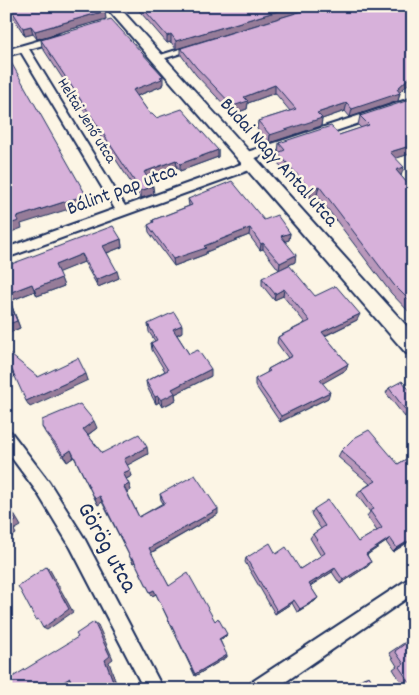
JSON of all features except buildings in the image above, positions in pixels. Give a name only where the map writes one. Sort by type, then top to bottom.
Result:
[{"type":"street","name":"Budai Nagy Antal utca","points":[[116,16],[156,58],[413,347]]},
{"type":"street","points":[[6,53],[69,35]]},
{"type":"street","points":[[156,58],[205,44]]},
{"type":"street","name":"Heltai Jenő utca","points":[[23,48],[122,211]]},
{"type":"street","name":"Bálint pap utca","points":[[6,253],[122,211],[248,161],[413,101]]},
{"type":"street","name":"Görög utca","points":[[6,437],[43,487],[77,542],[154,689]]},
{"type":"street","points":[[259,689],[413,584]]}]
